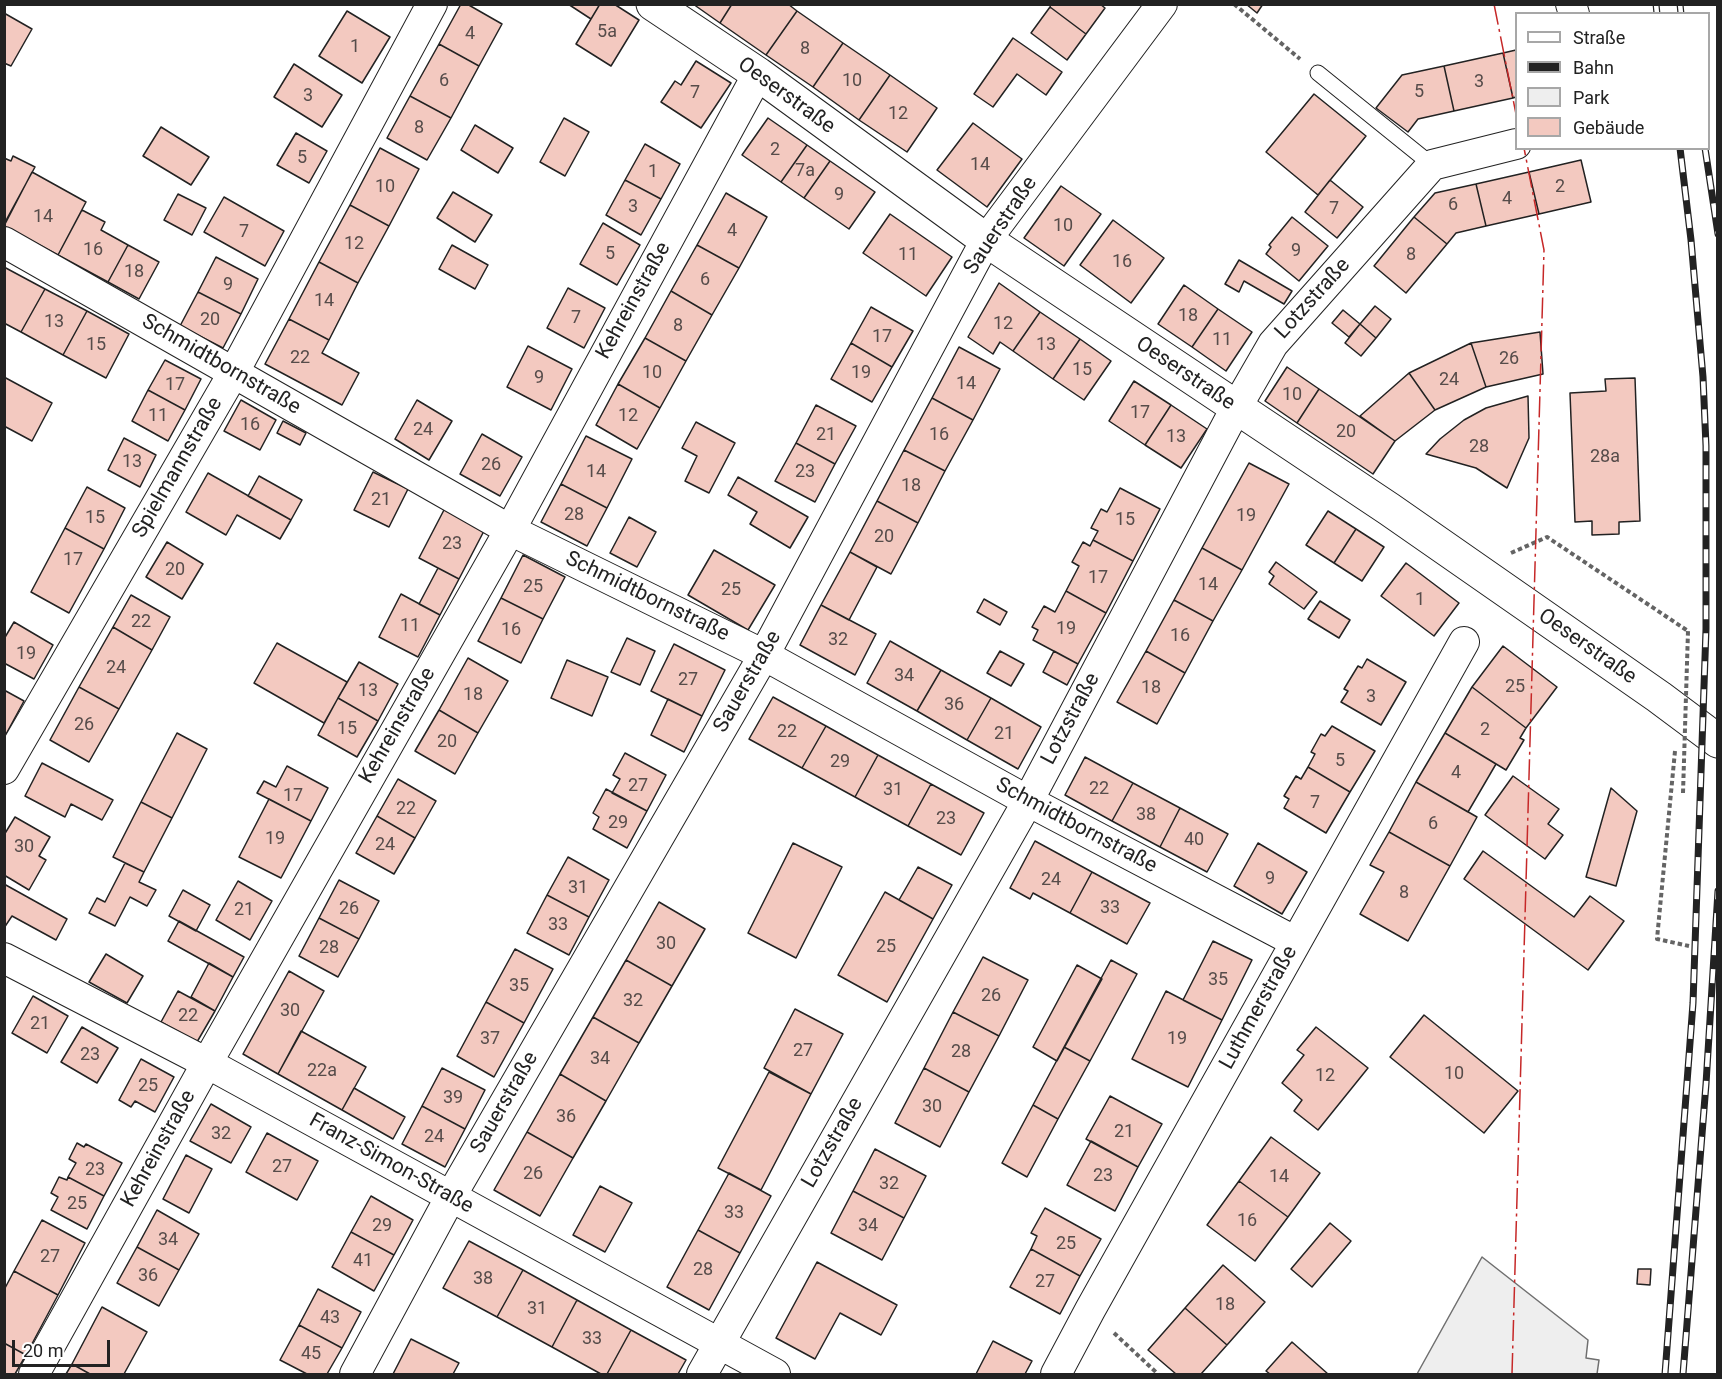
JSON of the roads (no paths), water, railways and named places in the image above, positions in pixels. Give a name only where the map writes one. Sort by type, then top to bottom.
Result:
[{"type":"street","name":"Spielmannstraße","points":[[4,769],[234,372],[432,4]]},
{"type":"street","name":"Oeserstraße","points":[[653,4],[758,74],[986,240],[1389,509],[1659,697],[1718,741]]},
{"type":"street","name":"Sauerstraße","points":[[355,1374],[452,1196],[764,655],[986,240],[1162,4]]},
{"type":"street","name":"Kehreinstraße","points":[[34,1374],[207,1063],[510,530],[758,74]]},
{"type":"street","points":[[1432,165],[1515,144]]},
{"type":"street","name":"Lotzstraße","points":[[702,1374],[1028,801],[1236,408],[1273,344],[1432,165]]},
{"type":"street","name":"Schmidtbornstraße","points":[[4,242],[510,530],[764,655],[1028,801],[1296,942]]},
{"type":"street","name":"Luthmerstraße","points":[[1056,1374],[1464,642]]},
{"type":"street","name":"Franz-Simon-Straße","points":[[4,958],[207,1063],[776,1374]]},
{"type":"lane","points":[[1318,73],[1432,165]]},
{"type":"railway","points":[[1656,4],[1657,12]]},
{"type":"railway","points":[[1680,4],[1681,12]]},
{"type":"railway","points":[[1665,1374],[1693,1003],[1706,629],[1706,446],[1703,377],[1680,150]]},
{"type":"railway","points":[[1705,150],[1718,234]]},
{"type":"railway","points":[[1683,1374],[1706,1084],[1718,891]]}]
